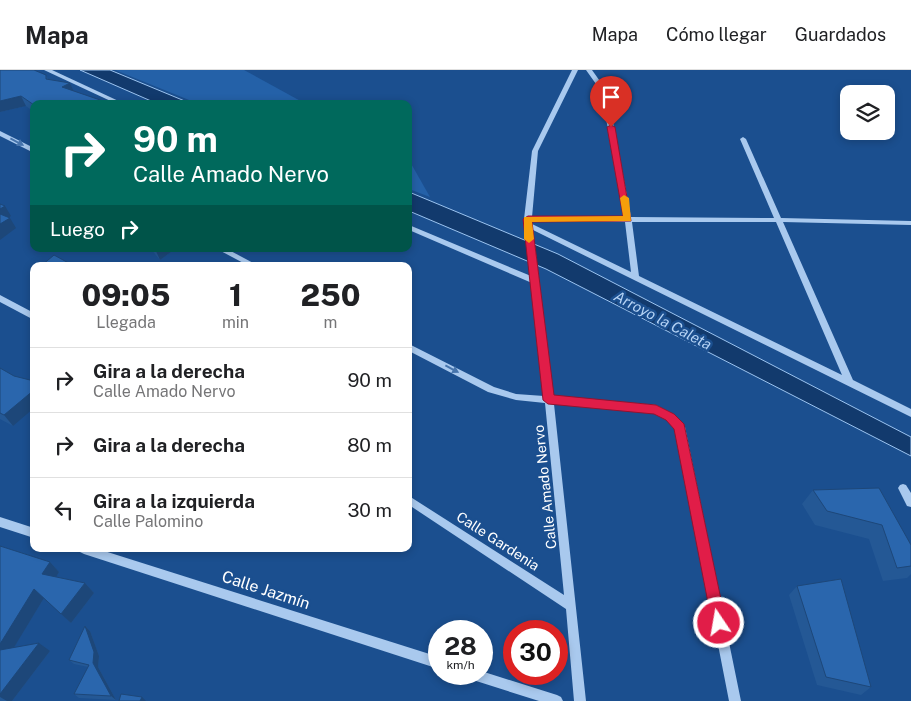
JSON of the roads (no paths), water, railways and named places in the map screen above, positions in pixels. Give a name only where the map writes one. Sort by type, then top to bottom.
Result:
[{"type":"street","points":[[47,70],[113,100]]},
{"type":"street","name":"Calle Amado Nervo","points":[[575,70],[534,151],[528,236],[548,400],[580,701]]},
{"type":"street","points":[[588,70],[604,91],[628,219],[636,276]]},
{"type":"street","points":[[0,133],[30,149]]},
{"type":"street","points":[[742,139],[780,220],[849,382]]},
{"type":"street","points":[[528,222],[628,219],[780,220],[911,224]]},
{"type":"street","points":[[528,222],[911,413]]},
{"type":"street","points":[[412,228],[534,281]]},
{"type":"street","points":[[227,252],[247,262]]},
{"type":"street","points":[[0,298],[30,315]]},
{"type":"street","points":[[412,349],[491,390],[516,397],[656,409],[670,417],[680,427],[735,701]]},
{"type":"street","points":[[903,488],[911,503]]},
{"type":"street","name":"Calle Gardenia","points":[[412,502],[571,606]]},
{"type":"street","points":[[0,522],[30,532]]},
{"type":"street","name":"Calle Jazmín","points":[[93,552],[428,659]]},
{"type":"street","points":[[493,680],[557,701]]},
{"type":"water","points":[[80,70],[110,70],[182,100],[149,100]]},
{"type":"water","name":"Arroyo la Caleta","points":[[412,193],[558,254],[911,437],[911,456],[546,269],[412,212]]}]
